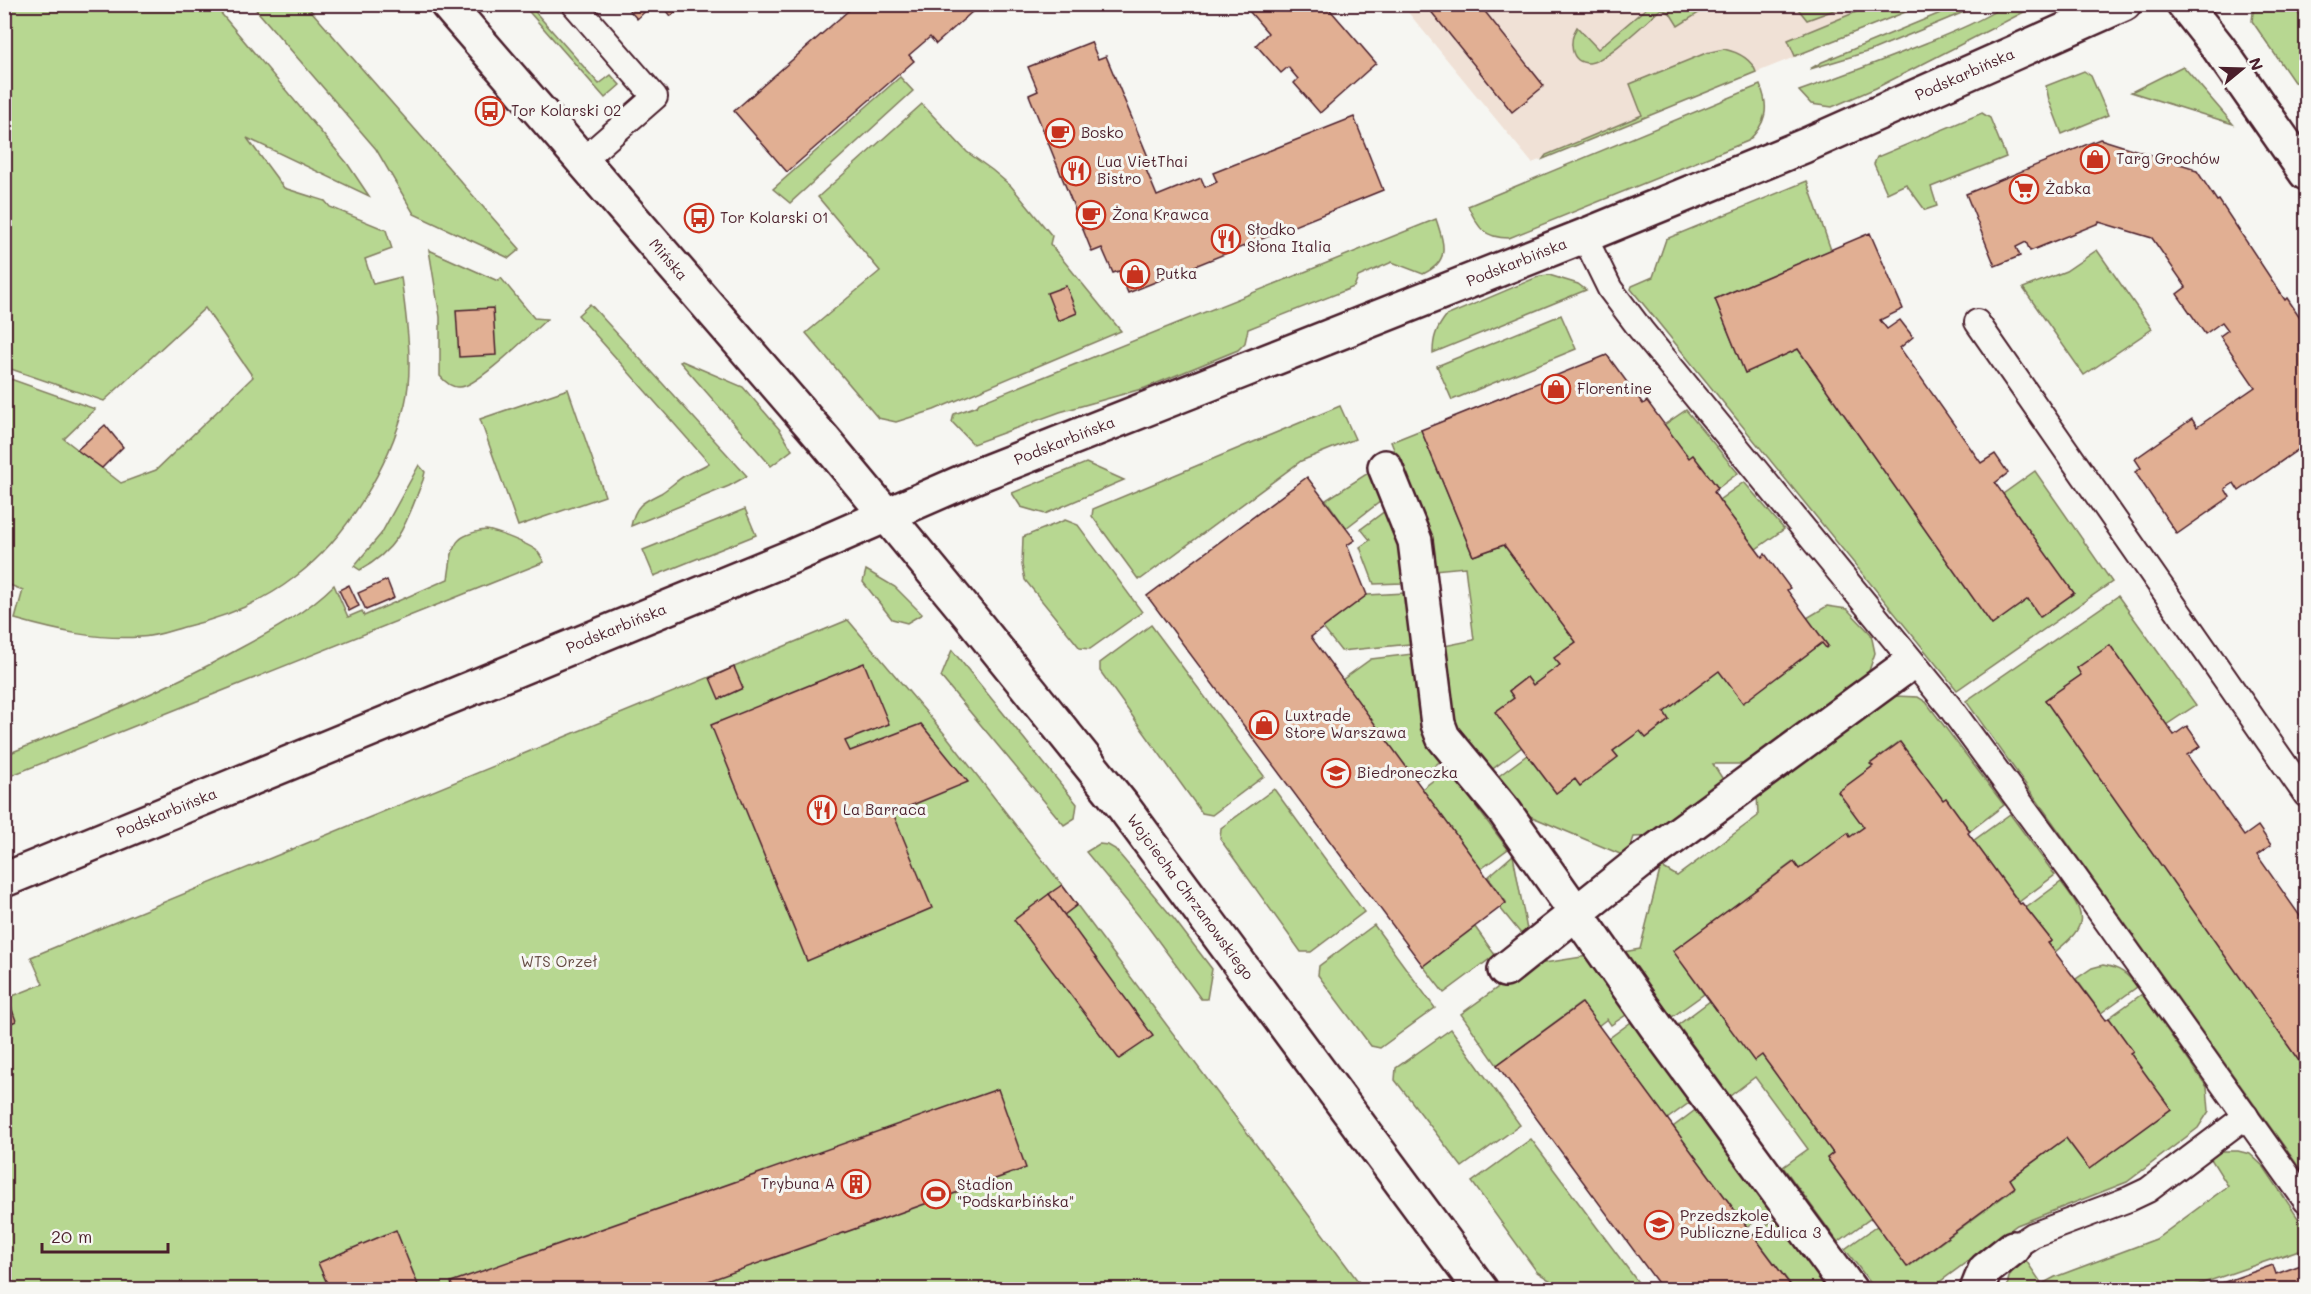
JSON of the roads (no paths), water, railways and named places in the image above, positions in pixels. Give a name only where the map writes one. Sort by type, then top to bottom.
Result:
[{"type":"street","name":"Mińska","points":[[447,4],[887,515]]},
{"type":"street","name":"Podskarbińska","points":[[4,880],[793,556],[987,471],[1584,236],[1804,146],[2124,4]]},
{"type":"street","points":[[2184,4],[2218,47],[2307,173]]},
{"type":"street","points":[[1385,466],[1415,541],[1439,730],[1505,812],[1660,1032],[1850,1290]]},
{"type":"street","name":"Wojciecha Chrzanowskiego","points":[[887,515],[1122,805],[1481,1290]]},
{"type":"street","points":[[1505,970],[1576,912],[1907,666]]},
{"type":"street","points":[[1977,1290],[1986,1270],[2013,1248]]},
{"type":"lane","points":[[574,4],[655,97],[583,160]]},
{"type":"lane","points":[[1584,236],[1610,289],[1907,666],[1949,706],[2070,870],[2307,1201]]},
{"type":"lane","points":[[1977,322],[2307,795]]},
{"type":"lane","points":[[2013,1248],[2033,1235],[2148,1190],[2246,1116]]},
{"type":"place","name":"Tor Kolarski 02","points":[[490,111]]},
{"type":"place","name":"Bosko","points":[[1060,133]]},
{"type":"place","name":"Targ Grochów","points":[[2095,159]]},
{"type":"place","name":"Lua VietThai Bistro","points":[[1076,171]]},
{"type":"place","name":"Żabka","points":[[2024,189]]},
{"type":"place","name":"Żona Krawca","points":[[1091,215]]},
{"type":"place","name":"Tor Kolarski 01","points":[[699,218]]},
{"type":"place","name":"Słodko Słona Italia","points":[[1226,239]]},
{"type":"place","name":"Putka","points":[[1135,274]]},
{"type":"place","name":"Florentine","points":[[1556,389]]},
{"type":"place","name":"Luxtrade Store Warszawa","points":[[1264,725]]},
{"type":"place","name":"Biedroneczka","points":[[1336,773]]},
{"type":"place","name":"La Barraca","points":[[822,810]]},
{"type":"place","name":"Trybuna A","points":[[856,1184]]},
{"type":"place","name":"Stadion \"Podskarbińska\"","points":[[936,1194]]},
{"type":"place","name":"Przedszkole Publiczne Edulica 3","points":[[1659,1225]]},
{"type":"park label","name":"WTS Orzeł","points":[[559,962]]}]
